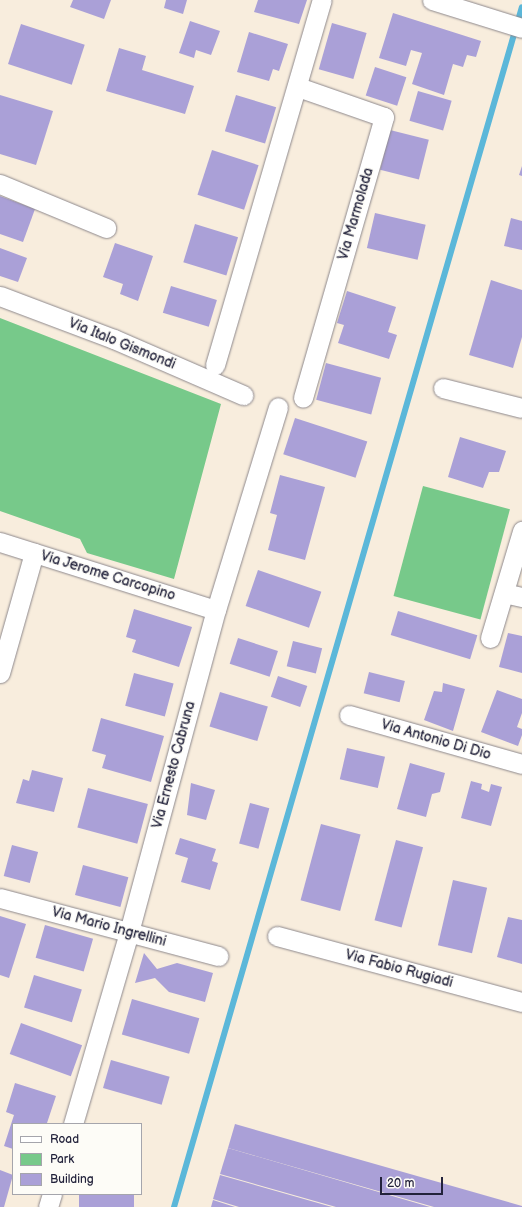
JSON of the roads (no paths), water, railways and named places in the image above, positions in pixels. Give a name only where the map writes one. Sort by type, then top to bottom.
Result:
[{"type":"street","points":[[215,365],[298,87],[322,0]]},
{"type":"street","points":[[432,0],[522,28]]},
{"type":"street","name":"Via Marmolada","points":[[298,87],[384,117],[303,398]]},
{"type":"street","points":[[0,184],[106,228]]},
{"type":"street","name":"Via Italo Gismondi","points":[[0,296],[114,339],[243,395]]},
{"type":"street","points":[[443,388],[522,408]]},
{"type":"street","name":"Via Ernesto Cabruna","points":[[73,1123],[129,932],[216,610],[278,407]]},
{"type":"street","points":[[490,638],[522,531]]},
{"type":"street","name":"Via Jerome Carcopino","points":[[0,542],[216,610]]},
{"type":"street","points":[[0,673],[34,553]]},
{"type":"street","points":[[504,593],[522,598]]},
{"type":"street","name":"Via Antonio Di Dio","points":[[349,715],[522,764]]},
{"type":"street","name":"Via Mario Ingrellini","points":[[0,898],[218,956]]},
{"type":"street","name":"Via Fabio Rugiadi","points":[[276,936],[522,1002]]},
{"type":"street","points":[[48,1207],[52,1195]]},
{"type":"waterway","points":[[174,1207],[522,7]]}]
